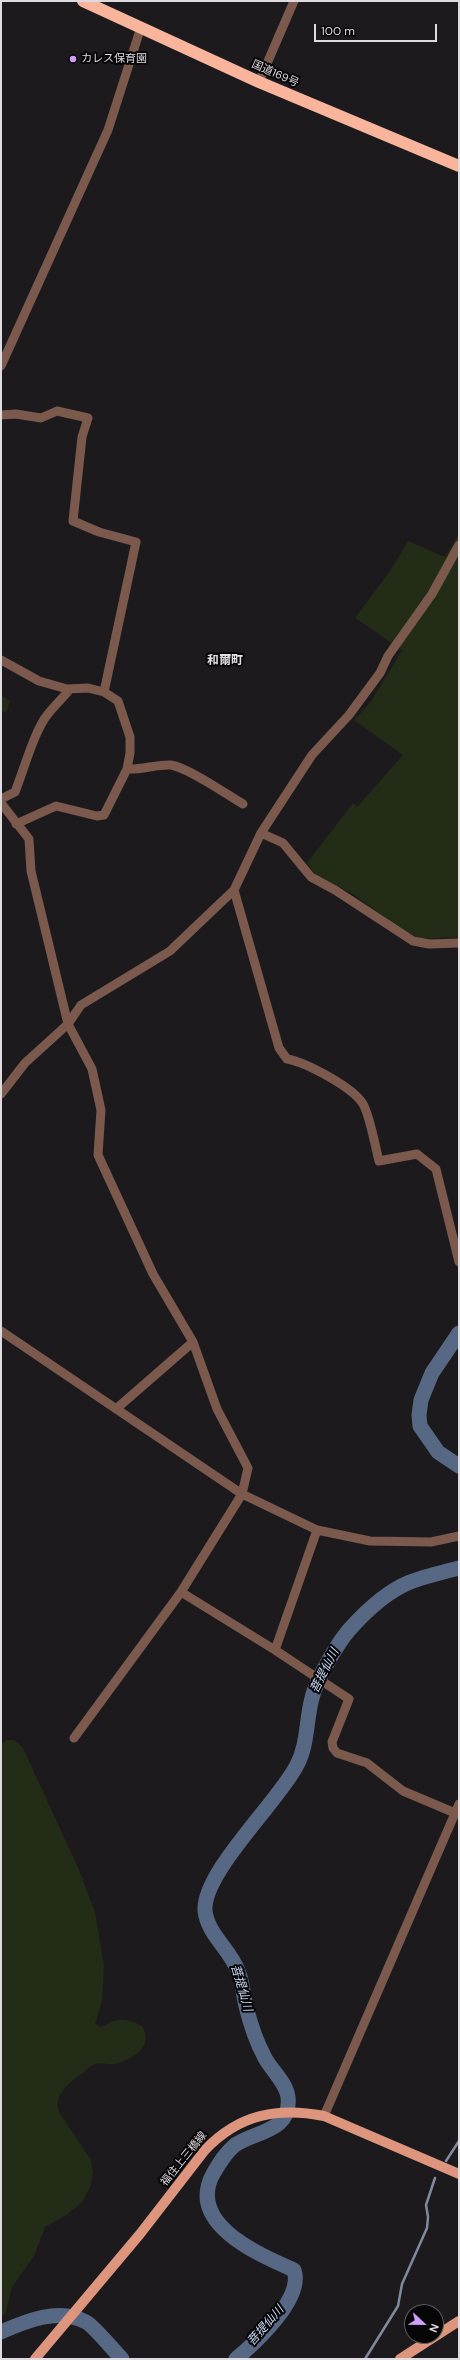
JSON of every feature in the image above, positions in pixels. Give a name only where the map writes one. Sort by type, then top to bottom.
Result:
[{"type":"highway","name":"国道169号","points":[[83,1],[259,82],[459,166]]},
{"type":"main road","name":"福住上三橋線","points":[[35,2359],[216,2138],[232,2126],[277,2112],[295,2112],[324,2116],[459,2174]]},
{"type":"main road","points":[[400,2359],[459,2321]]},
{"type":"street","points":[[259,82],[294,1]]},
{"type":"street","points":[[1,366],[108,130],[141,27]]},
{"type":"street","points":[[1,415],[16,414],[41,418],[57,411],[88,418],[82,437],[73,521],[99,532],[136,542],[104,692]]},
{"type":"street","points":[[1,1094],[25,1063],[68,1024],[81,1005],[170,951],[234,890],[261,833],[312,755],[349,715],[380,673],[388,656],[432,594],[459,545]]},
{"type":"street","points":[[1,660],[39,681],[70,689],[88,688],[104,692],[118,701],[127,728],[130,753],[127,769],[104,815],[97,816],[56,806],[16,824]]},
{"type":"street","points":[[1,799],[15,792],[40,728],[48,714],[60,703],[70,689]]},
{"type":"street","points":[[127,769],[141,770],[170,765],[184,770],[243,804]]},
{"type":"street","points":[[1,803],[29,839],[31,871],[68,1024],[92,1069],[101,1110],[98,1154],[153,1274],[192,1342],[217,1409],[248,1468],[242,1494],[181,1592],[74,1738]]},
{"type":"street","points":[[261,833],[283,843],[311,877],[335,890],[413,941],[429,944],[459,943]]},
{"type":"street","points":[[234,890],[279,1048],[287,1059],[298,1061],[336,1080],[363,1104],[379,1161],[417,1154],[436,1169],[459,1262]]},
{"type":"street","points":[[1,1331],[242,1494],[317,1530],[370,1541],[431,1542],[459,1536]]},
{"type":"street","points":[[116,1409],[192,1342]]},
{"type":"street","points":[[275,1650],[317,1530]]},
{"type":"street","points":[[181,1592],[275,1650],[349,1699],[332,1742],[337,1753],[367,1763],[403,1791],[457,1809],[324,2116]]},
{"type":"green space","points":[[459,533],[459,937],[422,939],[404,931],[353,894],[315,874],[307,863],[353,803],[357,807],[403,755],[354,720],[370,703],[402,650],[355,618],[390,571],[408,541],[445,557]]},
{"type":"green space","points":[[1,695],[10,701],[6,713],[1,710]]},
{"type":"green space","points":[[7,1740],[14,1740],[23,1748],[79,1870],[95,1912],[104,1966],[102,2001],[95,2024],[101,2027],[116,2020],[131,2021],[142,2026],[146,2040],[139,2051],[127,2060],[114,2064],[100,2063],[92,2065],[73,2080],[61,2094],[58,2100],[59,2112],[91,2160],[93,2172],[91,2185],[83,2201],[68,2214],[45,2227],[34,2256],[12,2287],[6,2312],[1,2317],[1,1745]]},
{"type":"waterway","name":"菩提仙川","points":[[459,1333],[432,1373],[421,1400],[419,1415],[420,1426],[438,1452],[459,1466]]},
{"type":"waterway","name":"菩提仙川","points":[[236,2359],[266,2331],[285,2306],[292,2293],[295,2281],[294,2270],[263,2256],[231,2235],[218,2222],[209,2208],[207,2192],[213,2174],[231,2148],[243,2140],[270,2129],[278,2124],[288,2109],[288,2097],[285,2086],[265,2058],[257,2039],[245,2002],[238,1971],[207,1920],[205,1911],[207,1895],[228,1858],[275,1798],[297,1765],[303,1749],[314,1690],[328,1662],[344,1636],[370,1609],[393,1591],[410,1582],[459,1568]]},
{"type":"waterway","points":[[446,2161],[459,2141]]},
{"type":"waterway","points":[[365,2359],[398,2306],[402,2284],[427,2228],[428,2217],[426,2205],[435,2178]]},
{"type":"waterway","points":[[1,2332],[43,2317],[65,2316],[76,2318],[90,2324],[122,2359]]},
{"type":"place","name":"カレス保育園","points":[[73,59]]},
{"type":"district","name":"和爾町","points":[[225,661]]}]
